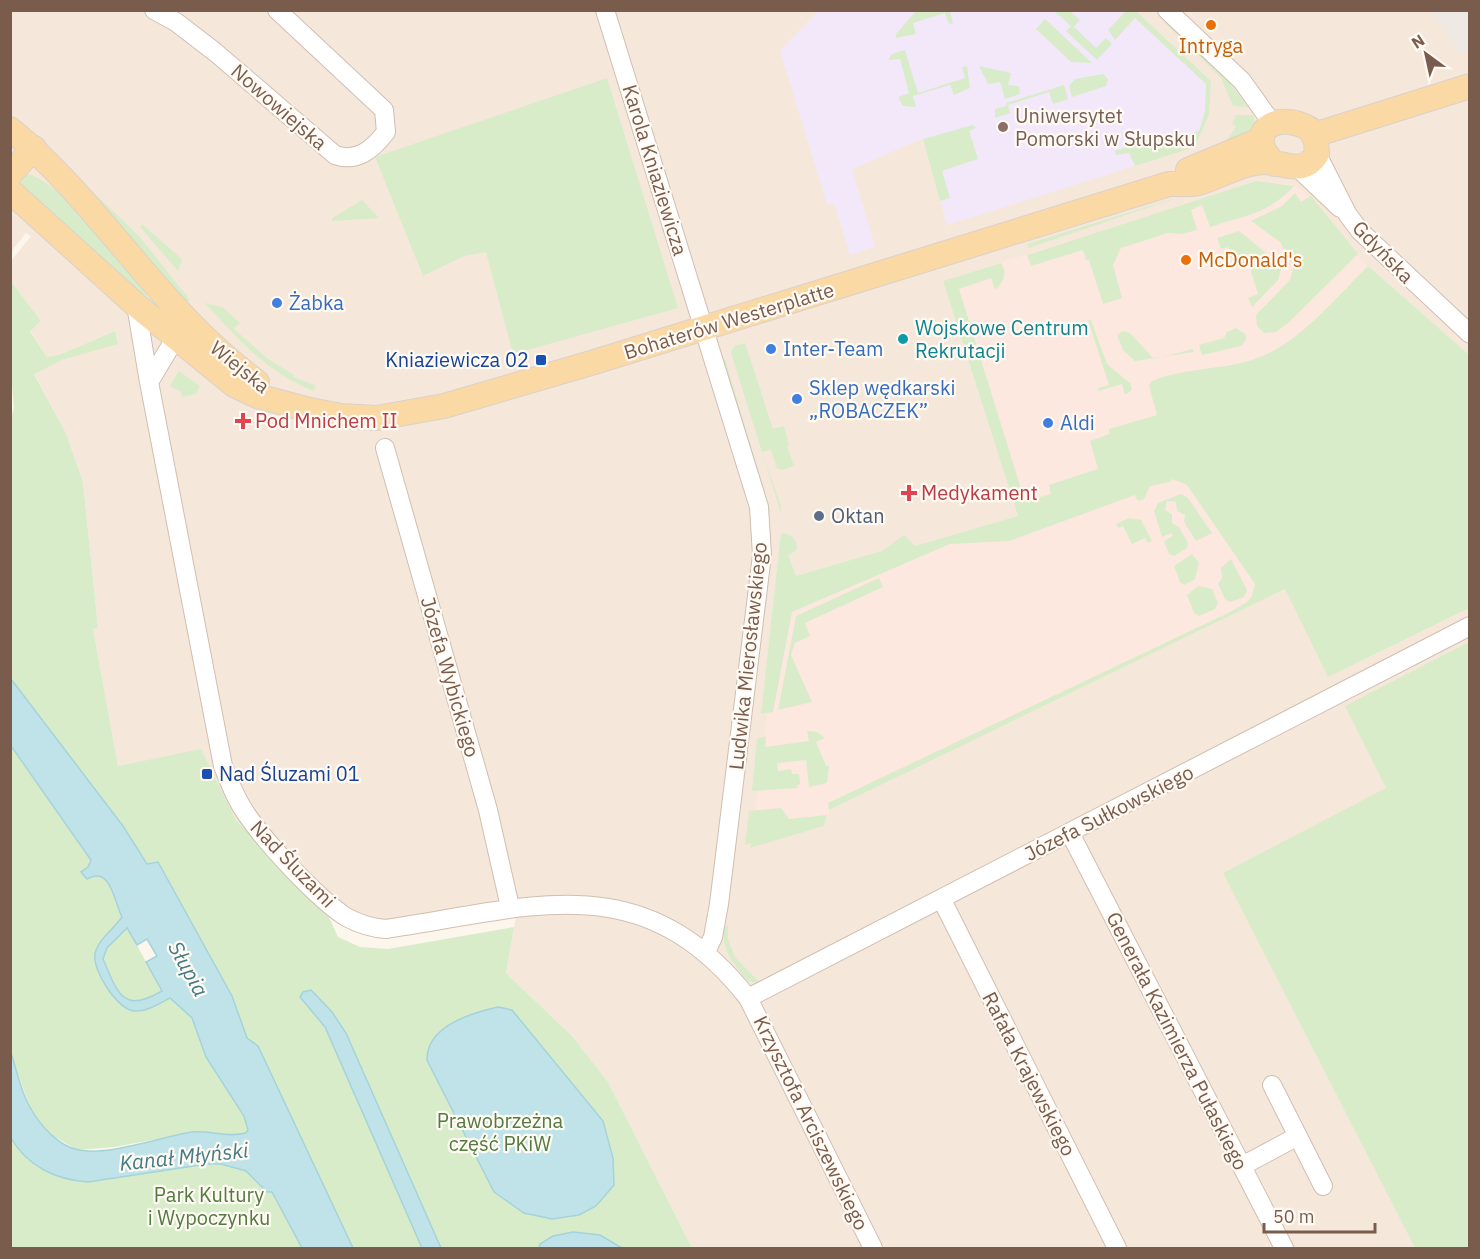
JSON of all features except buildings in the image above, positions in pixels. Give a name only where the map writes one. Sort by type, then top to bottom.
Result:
[{"type":"main road","name":"Bohaterów Westerplatte","points":[[1169,184],[1195,184],[1252,164],[1301,155],[1470,86]]},
{"type":"main road","points":[[1303,125],[1301,155],[1264,149],[1267,131],[1303,125]]},
{"type":"main road","name":"Wiejska","points":[[10,129],[34,148],[86,202],[181,329]]},
{"type":"main road","name":"Bohaterów Westerplatte","points":[[283,401],[341,416],[377,418],[444,406],[704,329],[1169,184],[1191,169],[1267,131]]},
{"type":"main road","points":[[10,174],[34,148]]},
{"type":"main road","name":"Wiejska","points":[[10,191],[136,305],[181,329],[283,401]]},
{"type":"street","name":"Nowowiejska","points":[[154,10],[176,22],[215,52],[335,155],[356,157],[367,151],[386,132],[384,110],[278,10]]},
{"type":"street","name":"Karola Kniaziewicza","points":[[605,10],[704,329]]},
{"type":"street","points":[[1167,10],[1242,81],[1267,131]]},
{"type":"street","name":"Gdyńska","points":[[1301,155],[1347,215],[1376,248],[1470,334]]},
{"type":"street","name":"Nad Śluzami","points":[[136,305],[148,382],[223,766],[246,814],[264,839],[321,897],[346,917],[360,924],[386,929],[510,907],[561,903],[627,911],[657,922],[705,952],[730,975],[748,998]]},
{"type":"street","points":[[148,382],[181,329]]},
{"type":"street","name":"Ludwika Mierosławskiego","points":[[704,329],[759,507],[762,555],[719,904],[713,937],[705,952]]},
{"type":"street","name":"Józefa Wybickiego","points":[[385,448],[488,810],[510,907]]},
{"type":"street","name":"Józefa Sułkowskiego","points":[[748,998],[1470,626]]},
{"type":"street","name":"Generała Kazimierza Pułaskiego","points":[[1070,833],[1284,1248]]},
{"type":"street","name":"Rafała Krajewskiego","points":[[942,900],[1117,1248]]},
{"type":"street","name":"Krzysztofa Arciszewskiego","points":[[748,998],[873,1248]]},
{"type":"street","points":[[1272,1085],[1323,1186]]},
{"type":"street","points":[[1242,1166],[1298,1136]]},
{"type":"shaded area","points":[[1186,10],[1199,22],[1188,11],[1469,11],[1469,1248],[692,1248],[608,1082],[573,1037],[506,973],[519,899],[385,920],[327,913],[236,820],[201,750],[118,766],[93,629],[98,627],[83,482],[66,433],[34,373],[62,360],[118,343],[115,331],[61,354],[47,357],[30,330],[41,321],[11,281],[11,261],[31,236],[26,233],[11,252],[11,11]]},
{"type":"shaded area","name":"Uniwersytet Pomorski w Słupsku","points":[[818,11],[1136,11],[1211,81],[1209,115],[1195,147],[947,225],[923,139],[917,141],[852,169],[875,247],[850,255],[834,203],[827,204],[780,51]]},
{"type":"shaded area","points":[[1432,11],[1469,11],[1469,51],[1459,54]]},
{"type":"shaded area","points":[[1256,181],[1293,185],[1303,191],[1371,271],[1187,485],[1281,591],[830,809],[824,826],[750,848],[784,585],[1018,516],[943,281]]},
{"type":"green space","points":[[916,11],[950,11],[953,23],[949,24],[945,13],[913,23],[916,34],[896,38],[896,34]]},
{"type":"green space","points":[[1054,11],[1070,11],[1080,20],[1074,27],[1096,48],[1106,38],[1112,44],[1097,60],[1066,31],[1071,26]]},
{"type":"green space","points":[[1126,11],[1136,11],[1211,81],[1209,115],[1195,147],[1135,166],[1129,153],[1116,155],[1115,151],[1162,136],[1165,142],[1199,131],[1205,111],[1206,84],[1135,18],[1115,40],[1108,30]]},
{"type":"green space","points":[[1045,19],[1092,63],[1071,62],[1036,29]]},
{"type":"green space","points":[[1167,20],[1220,70],[1248,107],[1233,106],[1221,78],[1165,23]]},
{"type":"green space","points":[[905,50],[918,93],[965,78],[962,67],[967,66],[970,88],[954,95],[950,85],[913,96],[916,107],[903,106],[898,97],[909,93],[900,59],[888,60],[892,54]]},
{"type":"green space","points":[[979,66],[1011,73],[1008,85],[1019,86],[1020,94],[1005,99],[1000,82],[988,84]]},
{"type":"green space","points":[[1103,74],[1108,79],[1106,86],[1072,97],[1069,86],[1075,79]]},
{"type":"green space","points":[[607,78],[678,308],[513,354],[486,252],[464,256],[423,276],[375,157]]},
{"type":"green space","points":[[1064,85],[1068,99],[1053,104],[1049,92],[1008,105],[1010,113],[995,118],[995,109],[1006,106],[1006,103]]},
{"type":"green space","points":[[1236,115],[1253,115],[1256,129],[1220,149],[1236,127],[1232,124]]},
{"type":"green space","points":[[23,125],[139,236],[190,300],[186,302]]},
{"type":"green space","points":[[973,125],[976,128],[969,131],[978,159],[942,171],[950,198],[940,201],[923,139]]},
{"type":"green space","points":[[24,174],[38,178],[71,204],[146,291],[148,302],[19,183]]},
{"type":"green space","points":[[1256,181],[1294,186],[1265,209],[1210,227],[1202,205],[1191,210],[1197,230],[1182,234],[1168,233],[1121,248],[1113,265],[1122,298],[1103,304],[1089,260],[1086,260],[1083,250],[1031,266],[1027,255]]},
{"type":"green space","points":[[1295,193],[1301,202],[1311,196],[1358,254],[1288,323],[1276,332],[1264,333],[1257,326],[1256,315],[1290,280],[1294,265],[1280,242],[1251,221],[1282,206]]},
{"type":"green space","points":[[1185,195],[1029,248],[1027,244]]},
{"type":"green space","points":[[362,200],[379,218],[332,221],[332,218]]},
{"type":"green space","points":[[142,224],[182,259],[178,271],[140,227]]},
{"type":"green space","points":[[1239,231],[1276,261],[1281,270],[1278,280],[1252,307],[1248,298],[1258,294],[1249,265],[1235,268],[1228,247],[1221,249],[1217,238]]},
{"type":"green space","points":[[1001,263],[1004,278],[995,290],[991,278],[959,289],[1022,492],[1030,490],[1033,499],[1051,494],[1049,485],[1098,469],[1090,441],[1109,434],[1109,429],[1157,415],[1149,386],[1151,382],[1183,372],[1245,362],[1280,347],[1312,322],[1368,266],[1469,355],[1469,608],[1328,677],[1285,589],[829,810],[828,803],[1230,612],[1247,602],[1252,596],[1255,584],[1187,485],[1172,479],[1170,482],[1150,486],[1144,499],[1138,501],[1135,495],[1009,541],[950,544],[792,612],[773,712],[761,714],[781,533],[791,536],[797,544],[796,551],[788,555],[796,576],[882,551],[904,535],[915,546],[1018,516],[943,281]]},
{"type":"green space","name":"Prawobrzeżna część PKiW","points":[[11,281],[41,321],[30,331],[47,357],[61,354],[115,331],[118,344],[62,360],[34,374],[66,433],[83,482],[98,628],[93,629],[118,766],[201,749],[236,820],[327,913],[338,937],[360,947],[388,949],[514,927],[506,973],[573,1037],[608,1082],[692,1248],[353,1248],[328,1196],[282,1117],[275,1083],[258,1046],[247,1038],[232,996],[158,863],[148,864],[123,826],[11,679],[10,422],[14,408],[10,360]]},
{"type":"green space","points":[[205,303],[222,307],[240,323],[234,329],[268,359],[294,375],[293,377],[315,385],[314,391],[282,375],[254,354]]},
{"type":"green space","points":[[1088,320],[1091,320],[1107,364],[1130,383],[1132,390],[1125,395],[1122,384],[1099,391],[1098,388],[1109,385]]},
{"type":"green space","points":[[1236,328],[1245,334],[1246,340],[1241,346],[1202,355],[1199,345],[1224,338],[1227,332]]},
{"type":"green space","points":[[1123,331],[1130,333],[1153,358],[1135,361],[1123,350],[1117,335]]},
{"type":"green space","points":[[745,343],[773,429],[784,426],[789,445],[787,446],[794,466],[783,470],[777,468],[771,450],[762,452],[781,506],[781,513],[731,353],[734,346]]},
{"type":"green space","points":[[1193,349],[1194,352],[1163,357]]},
{"type":"green space","points":[[725,359],[771,513],[767,511],[722,361]]},
{"type":"green space","points":[[179,371],[200,386],[196,394],[182,397],[181,392],[170,386]]},
{"type":"green space","points":[[1181,494],[1188,498],[1212,533],[1196,541],[1184,522],[1185,515],[1177,511],[1176,502],[1167,501],[1165,510],[1172,514],[1172,523],[1179,527],[1188,543],[1187,548],[1174,556],[1169,554],[1164,541],[1173,536],[1171,533],[1162,537],[1154,511],[1158,503]]},
{"type":"green space","points":[[1129,518],[1141,520],[1152,541],[1148,543],[1145,538],[1132,544],[1123,526],[1118,528],[1116,524]]},
{"type":"green space","points":[[1192,554],[1199,563],[1195,579],[1184,585],[1180,582],[1174,566]]},
{"type":"green space","points":[[1231,559],[1247,590],[1244,597],[1231,602],[1225,599],[1218,584],[1222,578],[1221,568]]},
{"type":"green space","points":[[879,578],[883,587],[805,623],[810,636],[795,643],[791,655],[812,702],[778,710],[796,616]]},
{"type":"green space","points":[[1198,586],[1212,589],[1218,603],[1215,609],[1199,616],[1194,613],[1187,595]]},
{"type":"green space","points":[[1469,642],[1469,1248],[1415,1248],[1223,873],[1386,788],[1345,706]]},
{"type":"green space","points":[[807,731],[817,732],[825,738],[816,742],[826,766],[829,766],[827,783],[809,787],[806,760],[777,763],[778,771],[791,769],[792,774],[799,774],[798,788],[752,791],[757,739],[766,736],[765,747],[809,741]]},
{"type":"green space","points":[[10,746],[91,860],[88,867],[82,871],[101,876],[109,882],[119,911],[162,990],[192,1018],[206,1057],[244,1116],[247,1133],[234,1136],[194,1132],[115,1147],[77,1150],[55,1137],[41,1124],[30,1107],[10,1053]]},
{"type":"green space","points":[[781,808],[789,819],[827,815],[824,826],[750,848],[751,843],[745,845],[749,811]]},
{"type":"green space","points":[[728,925],[728,939],[735,957],[761,984],[748,981],[730,957],[724,936],[724,928]]},
{"type":"green space","name":"Park Kultury i Wypoczynku","points":[[10,1138],[27,1159],[42,1169],[88,1182],[207,1164],[221,1164],[246,1171],[267,1191],[272,1192],[302,1248],[11,1248]]},
{"type":"water","points":[[11,679],[123,826],[147,864],[158,862],[232,996],[247,1038],[258,1046],[353,1248],[302,1248],[272,1192],[267,1192],[246,1171],[221,1164],[207,1164],[88,1182],[76,1181],[54,1175],[34,1164],[11,1138],[11,1053],[24,1096],[35,1115],[57,1140],[72,1148],[91,1151],[105,1150],[192,1132],[232,1135],[246,1133],[248,1130],[244,1116],[206,1057],[192,1018],[170,998],[144,1010],[128,1009],[114,997],[102,979],[95,961],[95,954],[103,939],[122,917],[114,895],[107,881],[95,876],[87,879],[81,872],[88,867],[91,860],[11,746]],"holes":[[[127,928],[137,945],[147,939],[157,956],[146,962],[162,991],[138,1001],[130,1000],[118,991],[103,959],[107,948]]]},
{"type":"water","points":[[311,990],[332,1012],[346,1033],[441,1248],[422,1248],[325,1027],[300,997],[303,992]]},
{"type":"water","points":[[498,1007],[512,1010],[603,1121],[613,1158],[614,1185],[596,1206],[579,1215],[552,1219],[524,1213],[494,1192],[427,1060],[429,1048],[442,1030],[475,1013]]},
{"type":"water","points":[[573,1232],[600,1235],[622,1248],[539,1248],[540,1244],[553,1236]]},
{"type":"place","name":"Intryga","points":[[1211,25]]},
{"type":"place","name":"Uniwersytet Pomorski w Słupsku","points":[[1003,127]]},
{"type":"place","name":"McDonald's","points":[[1186,260]]},
{"type":"place","name":"Żabka","points":[[277,303]]},
{"type":"place","name":"Wojskowe Centrum Rekrutacji","points":[[903,339]]},
{"type":"place","name":"Inter-Team","points":[[771,349]]},
{"type":"place","name":"Kniaziewicza 02","points":[[541,360]]},
{"type":"place","name":"Sklep wędkarski „ROBACZEK”","points":[[797,399]]},
{"type":"place","name":"Pod Mnichem II","points":[[243,421]]},
{"type":"place","name":"Aldi","points":[[1048,423]]},
{"type":"place","name":"Medykament","points":[[909,493]]},
{"type":"place","name":"Oktan","points":[[819,516]]},
{"type":"place","name":"Nad Śluzami 01","points":[[207,774]]},
{"type":"water label","name":"Słupia","points":[[188,969]]},
{"type":"water label","name":"Kanał Młyński","points":[[184,1157]]}]
